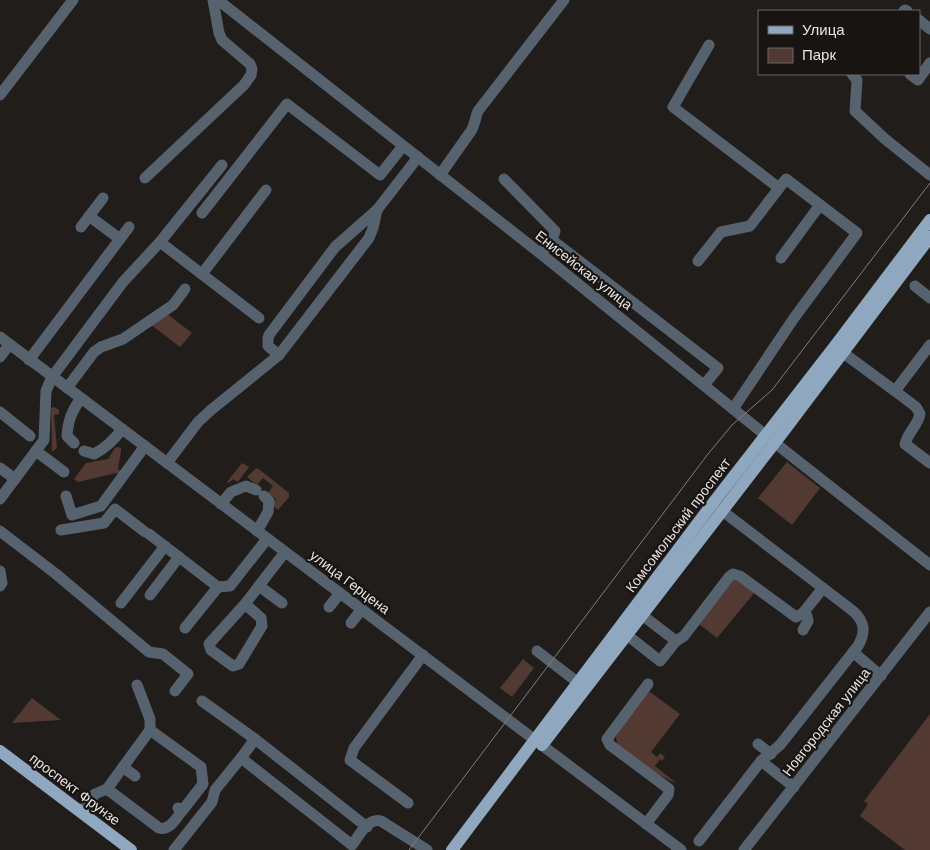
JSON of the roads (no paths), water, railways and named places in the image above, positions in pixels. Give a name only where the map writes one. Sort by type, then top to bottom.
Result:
[{"type":"main road","name":"Комсомольский проспект","points":[[452,850],[538,743],[770,439],[930,220]]},
{"type":"main road","name":"Комсомольский проспект","points":[[582,685],[627,635],[722,510],[770,439],[842,352],[930,237]]},
{"type":"main road","name":"Комсомольский проспект","points":[[463,850],[538,743]]},
{"type":"main road","name":"проспект Фрунзе","points":[[0,751],[131,850]]},
{"type":"street","points":[[0,95],[73,0]]},
{"type":"street","points":[[145,178],[234,94],[251,75],[252,69],[250,64],[222,40],[213,0]]},
{"type":"street","name":"Енисейская улица","points":[[218,0],[541,254],[930,565]]},
{"type":"street","points":[[440,175],[475,125],[478,111],[564,0]]},
{"type":"street","points":[[920,21],[930,29]]},
{"type":"street","points":[[709,45],[673,107],[779,188]]},
{"type":"street","points":[[911,75],[918,80],[930,63]]},
{"type":"street","points":[[855,75],[857,84],[854,111],[930,176]]},
{"type":"street","points":[[202,213],[287,104],[380,175],[403,146]]},
{"type":"street","points":[[279,355],[268,346],[269,335],[336,247],[377,210],[418,157]]},
{"type":"street","points":[[0,498],[44,440],[46,391],[52,377],[123,282],[160,242],[222,165]]},
{"type":"street","points":[[504,179],[555,231],[552,240],[541,254]]},
{"type":"street","points":[[698,261],[721,232],[750,226],[786,179],[857,233],[794,318],[733,409]]},
{"type":"street","points":[[202,274],[266,190]]},
{"type":"street","points":[[81,226],[103,198]]},
{"type":"street","points":[[781,258],[820,205]]},
{"type":"street","points":[[167,463],[205,416],[279,355],[369,238],[377,210]]},
{"type":"street","points":[[89,216],[120,239]]},
{"type":"street","points":[[29,360],[129,227]]},
{"type":"street","points":[[552,240],[718,368],[704,385]]},
{"type":"street","points":[[160,242],[259,318]]},
{"type":"street","points":[[915,286],[930,298]]},
{"type":"street","points":[[67,388],[94,352],[101,347],[123,339],[173,305],[186,289]]},
{"type":"street","points":[[0,357],[5,341]]},
{"type":"street","name":"улица Герцена","points":[[5,341],[681,850]]},
{"type":"street","points":[[842,352],[916,406],[920,414],[919,419],[907,437],[905,444],[930,463]]},
{"type":"street","points":[[895,391],[928,352]]},
{"type":"street","points":[[74,443],[67,436],[67,425],[70,414],[81,398]]},
{"type":"street","points":[[0,412],[30,436]]},
{"type":"street","points":[[84,451],[94,454],[103,450],[122,429]]},
{"type":"street","points":[[66,496],[72,514],[101,506],[144,446]]},
{"type":"street","points":[[36,451],[64,472]]},
{"type":"street","points":[[0,468],[15,479]]},
{"type":"street","points":[[221,504],[231,492],[246,486],[260,493],[268,501],[268,512],[257,531]]},
{"type":"street","points":[[61,530],[104,523],[115,509],[218,587],[230,586],[267,539]]},
{"type":"street","points":[[699,842],[761,762],[780,745],[853,652],[862,639],[864,632],[862,621],[853,611],[722,510]]},
{"type":"street","points":[[0,531],[56,574],[149,652],[163,654],[188,674],[175,691]]},
{"type":"street","points":[[121,603],[165,546]]},
{"type":"street","points":[[245,604],[260,618],[262,626],[239,664],[233,666],[210,650],[209,644],[245,604],[285,552]]},
{"type":"street","points":[[150,595],[179,557]]},
{"type":"street","points":[[0,571],[2,583],[0,586]]},
{"type":"street","points":[[627,635],[660,661],[676,641],[684,636],[733,574],[740,576],[796,617],[803,613],[823,588]]},
{"type":"street","points":[[259,586],[282,603]]},
{"type":"street","points":[[186,628],[218,587]]},
{"type":"street","points":[[329,607],[340,593]]},
{"type":"street","points":[[351,623],[362,609]]},
{"type":"street","name":"Новгородская улица","points":[[744,850],[930,612]]},
{"type":"street","points":[[803,613],[808,621],[803,630]]},
{"type":"street","points":[[642,615],[676,641]]},
{"type":"street","points":[[537,651],[582,685]]},
{"type":"street","points":[[853,652],[881,676]]},
{"type":"street","points":[[408,802],[350,760],[354,748],[423,655]]},
{"type":"street","points":[[646,824],[668,795],[669,789],[610,745],[607,739],[648,684]]},
{"type":"street","points":[[81,812],[95,794],[107,789],[150,730],[150,719],[137,685]]},
{"type":"street","points":[[202,701],[255,739],[366,826]]},
{"type":"street","points":[[107,789],[163,830],[173,823],[180,809],[203,784],[201,767],[150,730]]},
{"type":"street","points":[[174,850],[212,802],[215,790],[255,739]]},
{"type":"street","points":[[758,744],[771,754]]},
{"type":"street","points":[[241,758],[351,848],[366,826],[376,820],[381,821],[427,850]]},
{"type":"street","points":[[761,762],[794,787]]},
{"type":"street","points":[[123,768],[135,776]]},
{"type":"tram line","points":[[409,850],[708,454],[732,425],[772,390],[930,183]]}]
